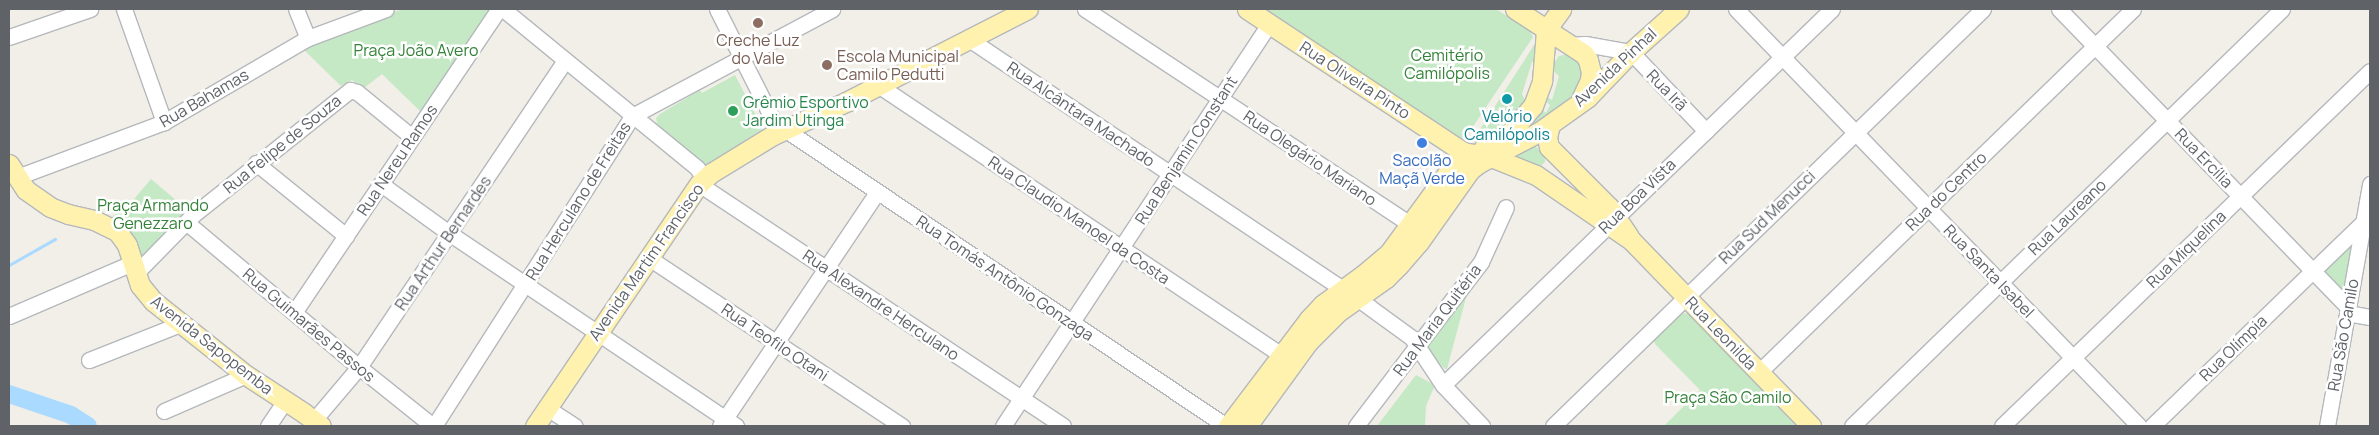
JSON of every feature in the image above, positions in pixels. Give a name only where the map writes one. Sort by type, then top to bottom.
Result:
[{"type":"main road","name":"Avenida Martim Francisco","points":[[535,426],[597,332],[702,181],[742,152],[1028,9]]},
{"type":"main road","name":"Rua Oliveira Pinto","points":[[1247,9],[1463,152]]},
{"type":"main road","points":[[1515,9],[1584,54],[1590,66],[1590,80],[1580,101]]},
{"type":"main road","points":[[1543,73],[1546,30],[1561,9]]},
{"type":"main road","name":"Avenida Pinhal","points":[[1350,293],[1386,278],[1399,265],[1419,242],[1470,170],[1550,125],[1592,93],[1631,52],[1680,9]]},
{"type":"main road","points":[[1247,426],[1308,342],[1330,319],[1364,274],[1389,253],[1463,152],[1496,142],[1516,127],[1533,106],[1543,73],[1554,53],[1569,45]]},
{"type":"main road","points":[[1550,125],[1546,140],[1549,147],[1612,221]]},
{"type":"main road","points":[[1463,152],[1491,157],[1518,166],[1540,177],[1612,221]]},
{"type":"main road","points":[[1540,177],[1559,157]]},
{"type":"main road","name":"Avenida Sapopemba","points":[[13,171],[34,196],[50,207],[68,214],[94,220],[117,231],[124,239],[143,290],[180,324],[246,375],[318,423]]},
{"type":"main road","name":"Rua Leonilda","points":[[1612,221],[1811,426]]},
{"type":"main road","points":[[1227,426],[1322,305],[1350,293]]},
{"type":"street","points":[[9,37],[90,9]]},
{"type":"street","points":[[124,9],[164,122]]},
{"type":"street","points":[[296,9],[308,38]]},
{"type":"street","name":"Rua Bahamas","points":[[13,171],[164,122],[308,38],[386,9]]},
{"type":"street","name":"Rua Nereu Ramos","points":[[295,311],[499,9]]},
{"type":"street","name":"Rua Alexandre Herculano","points":[[503,9],[697,168],[702,181],[826,268],[1063,426]]},
{"type":"street","name":"Rua Tomás Antônio Gonzaga","points":[[717,9],[774,122],[1227,426]]},
{"type":"street","name":"Rua Herculano de Freitas","points":[[434,426],[526,285],[632,116],[832,9]]},
{"type":"street","name":"Rua Olegário Mariano","points":[[1085,9],[1410,224]]},
{"type":"street","name":"Rua Santa Isabel","points":[[1736,9],[2139,426]]},
{"type":"street","name":"Rua Boa Vista","points":[[1443,385],[1832,9]]},
{"type":"street","name":"Rua Sud Menucci","points":[[1553,426],[1983,9]]},
{"type":"street","name":"Rua Ercília","points":[[2059,9],[2313,270],[2348,310]]},
{"type":"street","name":"Rua do Centro","points":[[1759,372],[2133,9]]},
{"type":"street","name":"Rua Laureano","points":[[1852,426],[2282,9]]},
{"type":"street","name":"Rua Benjamin Constant","points":[[1003,426],[1270,24]]},
{"type":"street","name":"Rua Alcântara Machado","points":[[969,39],[1350,293],[1412,338],[1443,385],[1482,426]]},
{"type":"street","points":[[1569,45],[1585,44],[1631,52]]},
{"type":"street","name":"Rua Irã","points":[[1631,52],[1706,130]]},
{"type":"street","name":"Rua Arthur Bernardes","points":[[318,423],[359,368],[565,61]]},
{"type":"street","name":"Rua Miquelina","points":[[2002,426],[2370,71]]},
{"type":"street","name":"Rua Claudio Manoel da Costa","points":[[878,85],[1281,355]]},
{"type":"street","name":"Rua Felipe de Souza","points":[[134,268],[256,164],[350,90],[357,92],[412,137]]},
{"type":"street","points":[[256,164],[346,236]]},
{"type":"street","points":[[380,184],[449,233],[597,332],[727,424],[776,343],[877,192]]},
{"type":"street","name":"Rua São Camilo","points":[[2327,426],[2370,184]]},
{"type":"street","name":"Rua Maria Quitéria","points":[[1356,426],[1481,262],[1506,207]]},
{"type":"street","name":"Rua Olímpia","points":[[2152,426],[2364,221]]},
{"type":"street","name":"Rua Guimarães Passos","points":[[186,222],[295,311],[359,368],[434,426]]},
{"type":"street","name":"Rua Teofilo Otani","points":[[649,258],[902,426]]},
{"type":"street","points":[[9,316],[134,268]]},
{"type":"street","points":[[2348,310],[2370,317]]},
{"type":"street","points":[[89,360],[180,324]]},
{"type":"street","points":[[164,410],[246,375]]},
{"type":"street","points":[[268,426],[285,401]]},
{"type":"street","points":[[547,408],[575,426]]},
{"type":"green space","name":"Praça João Avero","points":[[403,9],[490,9],[422,113],[382,74],[364,88],[352,80],[341,86],[302,48],[314,41]]},
{"type":"green space","name":"Cemitério Camilópolis","points":[[1265,9],[1496,9],[1530,31],[1533,37],[1466,137],[1460,139]]},
{"type":"green space","points":[[1536,42],[1538,60],[1532,62],[1522,94],[1526,102],[1521,113],[1491,137],[1472,142]]},
{"type":"green space","points":[[1567,54],[1580,60],[1584,84],[1569,101],[1513,139],[1540,108],[1546,113],[1550,105],[1544,100],[1546,96],[1552,100],[1559,76],[1552,70],[1554,63],[1559,56]]},
{"type":"green space","points":[[735,75],[763,129],[707,165],[658,128],[656,118],[700,90],[702,93]]},
{"type":"green space","points":[[1535,146],[1545,155],[1545,162],[1539,168],[1515,157]]},
{"type":"green space","name":"Praça Armando Genezzaro","points":[[151,179],[190,212],[144,256],[139,253],[109,219],[129,205]]},
{"type":"green space","points":[[2356,236],[2345,296],[2321,271]]},
{"type":"green space","points":[[1467,294],[1447,369],[1445,369],[1427,352],[1427,343]]},
{"type":"green space","name":"Praça São Camilo","points":[[1675,314],[1689,314],[1796,426],[1664,426],[1700,390],[1655,344],[1653,338]]},
{"type":"green space","points":[[1416,375],[1435,385],[1426,406],[1425,426],[1377,426]]},
{"type":"waterway","points":[[9,265],[55,239]]},
{"type":"waterway","points":[[9,394],[71,415],[88,426]]},
{"type":"place","name":"Creche Luz do Vale","points":[[758,23]]},
{"type":"place","name":"Escola Municipal Camilo Pedutti","points":[[827,65]]},
{"type":"place","name":"Velório Camilópolis","points":[[1507,99]]},
{"type":"place","name":"Grêmio Esportivo Jardim Utinga","points":[[733,111]]},
{"type":"place","name":"Sacolão Maçã Verde","points":[[1422,143]]}]
